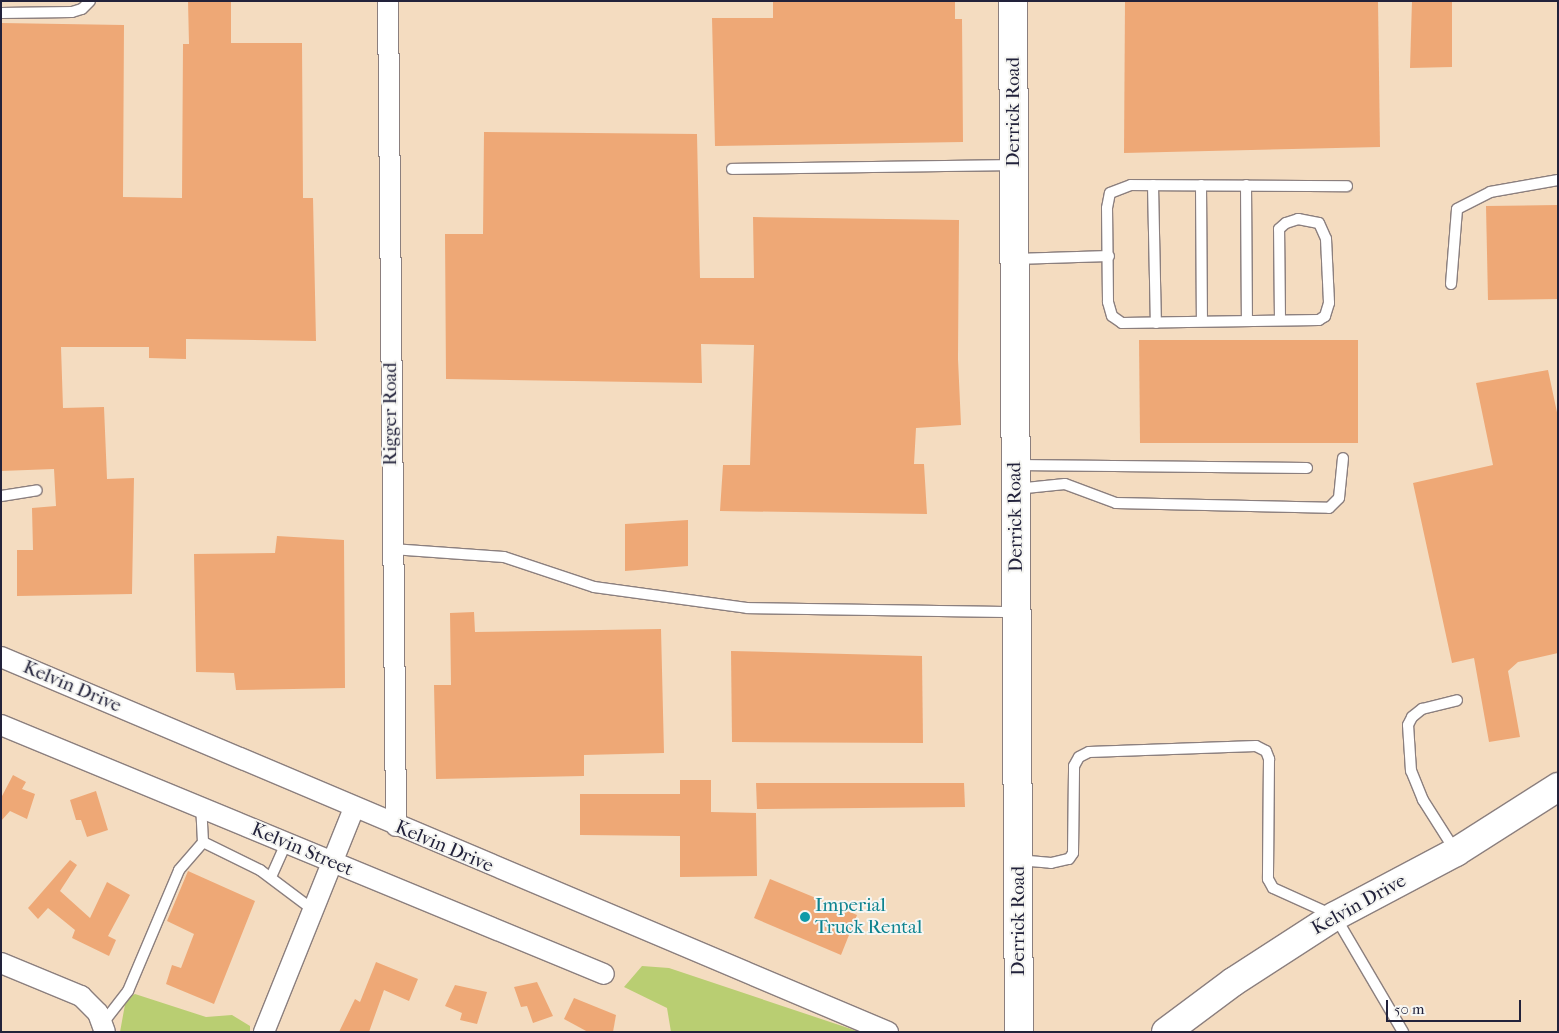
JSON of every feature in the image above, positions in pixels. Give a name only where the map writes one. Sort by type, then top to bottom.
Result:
[{"type":"street","name":"Rigger Road","points":[[388,1],[396,826]]},
{"type":"street","name":"Derrick Road","points":[[1013,1],[1019,1032]]},
{"type":"street","name":"Kelvin Drive","points":[[1,658],[888,1032]]},
{"type":"street","name":"Kelvin Street","points":[[1,725],[604,974]]},
{"type":"street","name":"Kelvin Drive","points":[[1166,1032],[1234,982],[1335,916],[1456,852],[1558,786]]},
{"type":"street","points":[[264,1032],[354,808]]},
{"type":"street","points":[[1,963],[80,996],[90,1003],[104,1027]]},
{"type":"lane","points":[[1,13],[72,12],[82,9],[90,1]]},
{"type":"lane","points":[[732,169],[1014,165]]},
{"type":"lane","points":[[1451,284],[1457,209],[1490,192],[1558,180]]},
{"type":"lane","points":[[1201,185],[1202,321]]},
{"type":"lane","points":[[1280,320],[1279,229],[1291,221],[1314,221],[1323,228],[1326,239],[1328,310],[1319,320],[1122,324],[1112,316],[1108,302],[1107,208],[1110,193],[1122,186],[1347,186]]},
{"type":"lane","points":[[1153,186],[1156,323]]},
{"type":"lane","points":[[1246,186],[1247,320]]},
{"type":"lane","points":[[1015,259],[1109,256]]},
{"type":"lane","points":[[1015,477],[1065,484],[1116,503],[1329,508],[1339,498],[1343,458]]},
{"type":"lane","points":[[1015,477],[1307,468]]},
{"type":"lane","points":[[1,496],[37,490]]},
{"type":"lane","points":[[392,549],[504,557],[594,587],[746,608],[1017,612]]},
{"type":"lane","points":[[1456,852],[1423,800],[1411,771],[1408,725],[1412,717],[1422,709],[1457,700]]},
{"type":"lane","points":[[1018,860],[1051,863],[1069,859],[1073,853],[1074,766],[1079,757],[1089,752],[1256,746],[1266,751],[1269,759],[1268,880],[1273,888],[1335,916],[1403,1032]]},
{"type":"lane","points":[[104,1027],[128,991],[179,870],[202,842],[202,808]]},
{"type":"lane","points":[[202,842],[271,877],[312,909]]},
{"type":"lane","points":[[271,877],[286,844]]},
{"type":"green space","points":[[642,966],[669,968],[860,1032],[671,1032],[667,1008],[624,987]]},
{"type":"green space","points":[[135,994],[206,1017],[232,1015],[250,1026],[250,1032],[120,1032],[126,999]]},
{"type":"building","points":[[188,1],[231,1],[231,43],[302,43],[303,198],[313,198],[316,341],[186,339],[186,359],[149,358],[149,347],[61,347],[63,408],[104,407],[107,479],[134,478],[132,594],[17,596],[17,550],[33,550],[32,508],[56,506],[54,469],[1,471],[1,23],[124,25],[123,197],[182,198],[183,44],[189,44]]},
{"type":"building","points":[[773,1],[955,1],[955,19],[962,19],[963,142],[715,146],[712,18],[773,18]]},
{"type":"building","points":[[1125,1],[1378,1],[1380,147],[1124,153]]},
{"type":"building","points":[[1412,1],[1452,1],[1452,67],[1410,68]]},
{"type":"building","points":[[484,132],[697,134],[700,278],[754,278],[753,217],[959,220],[958,359],[961,425],[916,428],[914,464],[924,464],[927,514],[720,511],[723,465],[750,465],[754,345],[701,344],[702,383],[446,379],[445,234],[483,234]]},
{"type":"building","points":[[1558,205],[1558,299],[1488,300],[1486,206]]},
{"type":"building","points":[[1139,340],[1358,340],[1358,443],[1140,443]]},
{"type":"building","points":[[1548,370],[1558,417],[1558,653],[1518,662],[1508,671],[1520,737],[1489,742],[1474,658],[1452,663],[1413,483],[1493,465],[1476,383]]},
{"type":"building","points":[[688,520],[688,566],[625,571],[625,524]]},
{"type":"building","points":[[277,536],[344,540],[345,688],[236,690],[234,673],[196,672],[194,554],[275,553]]},
{"type":"building","points":[[474,612],[475,632],[661,629],[664,753],[584,755],[584,776],[436,779],[434,685],[451,685],[450,613]]},
{"type":"building","points":[[731,651],[922,656],[923,743],[732,742]]},
{"type":"building","points":[[13,775],[26,782],[22,789],[35,794],[27,819],[10,811],[1,821],[1,798]]},
{"type":"building","points":[[680,780],[711,780],[711,812],[756,813],[757,876],[680,877],[680,836],[580,835],[580,794],[680,794]]},
{"type":"building","points":[[756,783],[964,783],[965,807],[757,809]]},
{"type":"building","points":[[96,791],[108,830],[87,837],[81,820],[76,820],[70,800]]},
{"type":"building","points":[[70,860],[77,865],[60,891],[90,918],[107,882],[130,895],[108,936],[116,940],[109,956],[72,938],[75,930],[48,908],[38,919],[28,908]]},
{"type":"building","points":[[188,871],[255,901],[214,1004],[166,984],[172,965],[181,968],[194,934],[167,921]]},
{"type":"building","name":"Imperial Truck Rental","points":[[770,879],[857,915],[841,955],[754,918]]},
{"type":"building","points":[[376,962],[418,979],[409,1001],[384,990],[369,1032],[339,1032],[355,999],[360,1002]]},
{"type":"building","points":[[537,982],[553,1016],[533,1023],[527,1006],[521,1007],[514,987]]},
{"type":"building","points":[[455,985],[487,992],[477,1024],[460,1020],[462,1013],[445,1006]]},
{"type":"building","points":[[574,998],[616,1015],[613,1032],[588,1032],[564,1019]]},
{"type":"place","name":"Imperial Truck Rental","points":[[805,917]]}]
